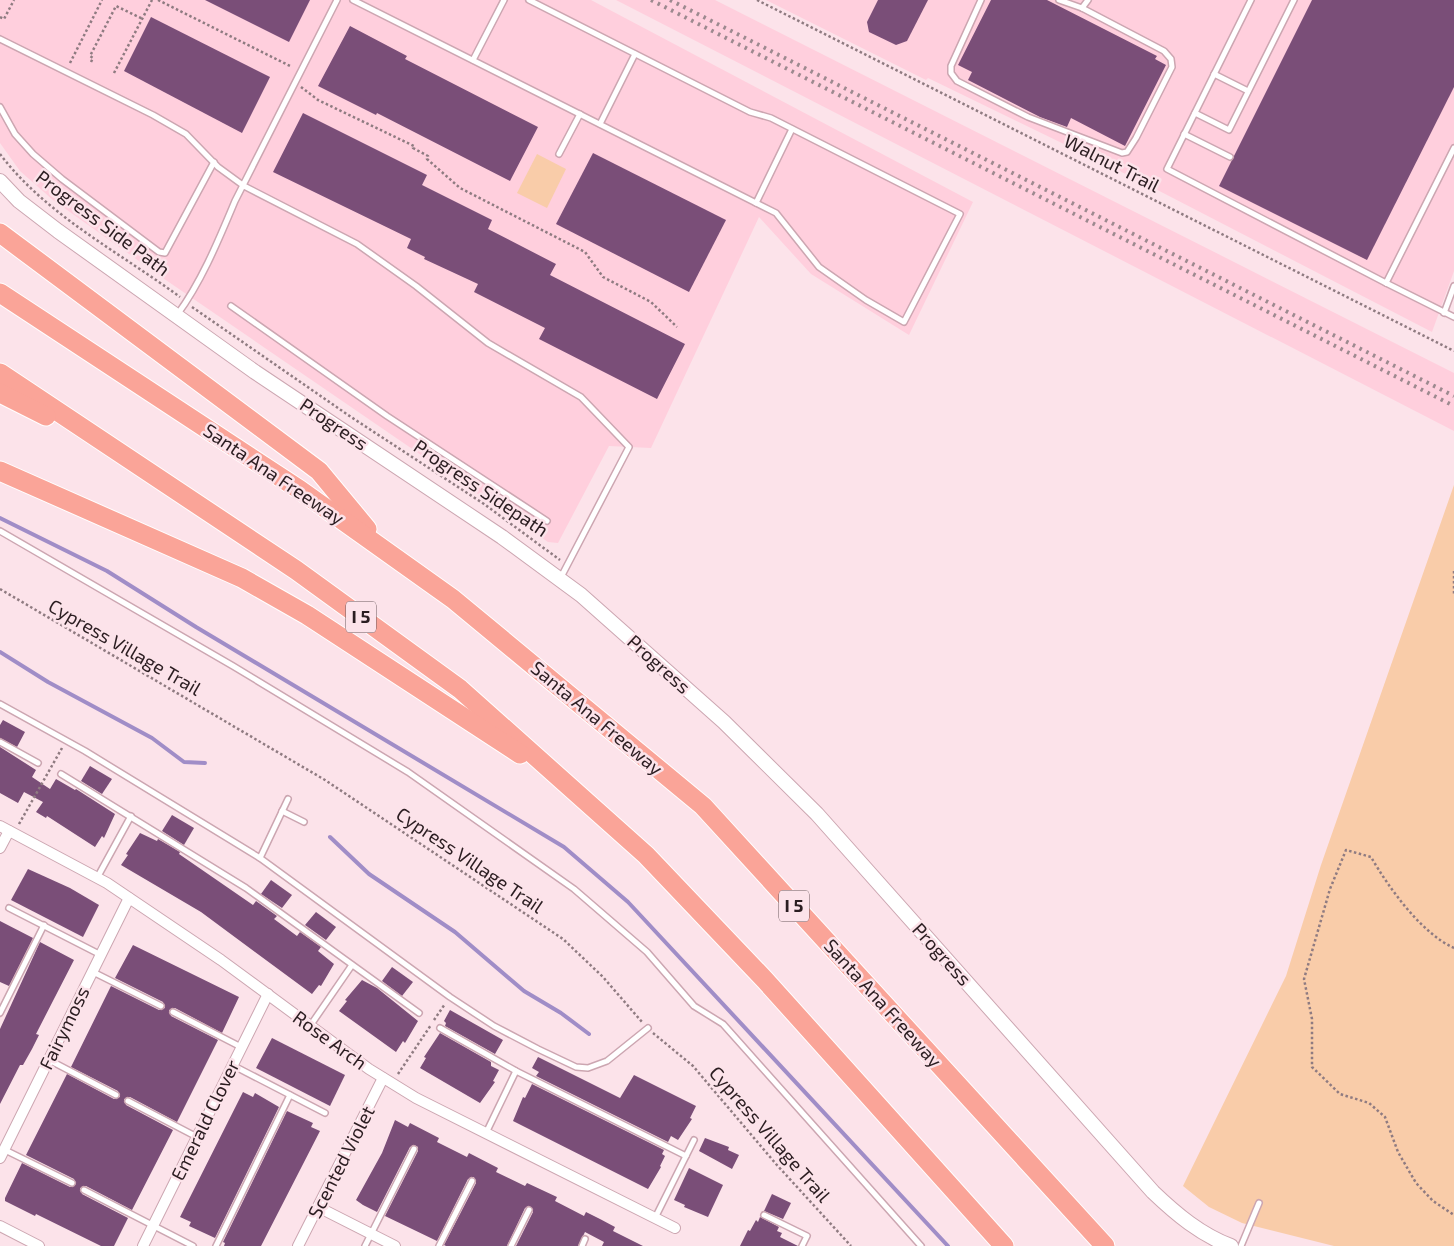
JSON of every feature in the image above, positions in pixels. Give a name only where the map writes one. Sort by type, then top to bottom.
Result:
[{"type":"highway","points":[[0,233],[319,471],[384,549]]},
{"type":"highway","name":"Santa Ana Freeway","points":[[0,293],[300,490],[453,599],[703,806],[1104,1246]]},
{"type":"highway","name":"I 5","points":[[0,373],[296,570],[460,689],[646,855],[759,973],[1004,1246]]},
{"type":"highway","points":[[0,393],[132,461]]},
{"type":"highway","points":[[0,471],[242,578],[315,620],[577,792]]},
{"type":"street","name":"Progress","points":[[0,181],[19,201],[50,225],[255,372],[502,537],[581,595],[724,722],[817,814],[1153,1192],[1175,1213],[1204,1233],[1231,1246]]},
{"type":"street","points":[[0,848],[8,830]]},
{"type":"street","name":"Rose Arch","points":[[8,830],[97,878],[129,898],[221,960],[388,1081],[486,1133],[676,1228]]},
{"type":"street","name":"Fairymoss","points":[[1,1152],[129,898]]},
{"type":"street","name":"Emerald Clover","points":[[143,1246],[268,994]]},
{"type":"street","name":"Scented Violet","points":[[298,1246],[388,1081]]},
{"type":"street","points":[[318,1207],[395,1246]]},
{"type":"street","points":[[0,1226],[38,1246]]},
{"type":"lane","points":[[178,315],[191,294],[337,0]]},
{"type":"lane","points":[[352,0],[776,213],[784,220],[794,237],[819,267],[866,300],[904,322],[960,214],[771,118],[750,112],[529,0]]},
{"type":"lane","points":[[473,60],[504,0]]},
{"type":"lane","points":[[981,0],[951,66],[951,73],[957,81],[1028,117],[1067,133],[1122,152],[1127,152],[1172,66],[1170,59],[1164,51],[1082,8],[1060,0]]},
{"type":"lane","points":[[1082,8],[1088,0]]},
{"type":"lane","points":[[1251,0],[1167,169],[1454,317]]},
{"type":"lane","points":[[1195,113],[1228,130],[1294,0]]},
{"type":"lane","points":[[0,39],[66,71],[186,134],[214,162],[244,186],[357,244],[416,286],[488,343],[581,396],[629,447],[560,580]]},
{"type":"lane","points":[[600,124],[635,54]]},
{"type":"lane","points":[[1214,74],[1248,91]]},
{"type":"lane","points":[[0,107],[15,134],[33,154],[62,180],[159,252],[165,253],[214,162]]},
{"type":"lane","points":[[559,154],[580,114]]},
{"type":"lane","points":[[756,203],[792,129]]},
{"type":"lane","points":[[1184,134],[1230,157]]},
{"type":"lane","points":[[1386,283],[1454,148]]},
{"type":"lane","points":[[1444,312],[1454,286]]},
{"type":"lane","points":[[231,306],[387,416],[547,521]]},
{"type":"lane","points":[[0,531],[233,666],[408,772],[574,889],[647,952],[694,1006],[722,1024],[921,1246]]},
{"type":"lane","points":[[0,704],[66,740],[194,816],[260,858],[450,997],[494,1026],[576,1067],[588,1068],[607,1061],[648,1028]]},
{"type":"lane","points":[[0,742],[38,763]]},
{"type":"lane","points":[[61,774],[246,888],[420,1013]]},
{"type":"lane","points":[[260,858],[288,799]]},
{"type":"lane","points":[[282,811],[304,822]]},
{"type":"lane","points":[[97,878],[131,816]]},
{"type":"lane","points":[[10,908],[101,955]]},
{"type":"lane","points":[[0,1013],[44,925]]},
{"type":"lane","points":[[310,1026],[352,965]]},
{"type":"lane","points":[[93,972],[161,1006]]},
{"type":"lane","points":[[173,1012],[241,1047]]},
{"type":"lane","points":[[440,1028],[516,1071],[686,1156]]},
{"type":"lane","points":[[49,1060],[116,1095]]},
{"type":"lane","points":[[232,1065],[325,1113]]},
{"type":"lane","points":[[486,1133],[516,1071]]},
{"type":"lane","points":[[216,1246],[290,1095]]},
{"type":"lane","points":[[128,1101],[197,1137]]},
{"type":"lane","points":[[655,1218],[694,1140]]},
{"type":"lane","points":[[365,1246],[414,1149]]},
{"type":"lane","points":[[1,1152],[72,1183]]},
{"type":"lane","points":[[439,1246],[472,1181]]},
{"type":"lane","points":[[84,1190],[193,1246]]},
{"type":"lane","points":[[1241,1246],[1259,1203]]},
{"type":"lane","points":[[511,1246],[529,1210]]},
{"type":"lane","points":[[764,1215],[807,1236],[802,1246]]},
{"type":"lane","points":[[582,1246],[585,1239]]},
{"type":"path","points":[[0,17],[4,19],[14,0]]},
{"type":"path","points":[[66,71],[102,0]]},
{"type":"path","points":[[114,73],[152,0]]},
{"type":"path","points":[[158,0],[290,66]]},
{"type":"path","name":"Walnut Trail","points":[[757,0],[1454,351]]},
{"type":"path","points":[[91,62],[93,58],[90,56],[116,6],[143,18]]},
{"type":"path","points":[[306,90],[318,100],[414,146],[413,148],[428,156],[427,159],[460,188],[585,252],[602,276],[651,302],[677,327]]},
{"type":"path","name":"Progress Side Path","points":[[0,154],[13,172],[48,204],[170,290]]},
{"type":"path","name":"Progress Sidepath","points":[[196,309],[351,417],[484,504],[567,566]]},
{"type":"path","points":[[1454,571],[1454,594]]},
{"type":"path","name":"Cypress Village Trail","points":[[0,589],[325,780],[563,939],[603,977],[648,1028],[693,1066],[776,1164],[851,1246]]},
{"type":"path","points":[[8,830],[49,772],[66,740]]},
{"type":"path","points":[[38,763],[38,767],[59,777],[61,774]]},
{"type":"path","points":[[1454,948],[1439,941],[1412,912],[1384,881],[1370,857],[1346,850],[1330,888],[1304,979],[1312,1019],[1312,1067],[1340,1094],[1369,1104],[1385,1117],[1398,1152],[1416,1183],[1433,1201],[1454,1215]]},
{"type":"path","points":[[388,1081],[430,1027],[450,997]]},
{"type":"path","points":[[420,1013],[420,1019],[436,1032],[440,1028]]},
{"type":"shaded area","points":[[0,0],[591,0],[973,202],[909,335],[811,274],[759,217],[651,448],[609,446],[558,543],[548,542],[160,276],[53,200],[20,171],[0,143]]},
{"type":"shaded area","points":[[616,0],[715,0],[1454,373],[1454,431]]},
{"type":"shaded area","points":[[766,0],[1454,0],[1454,271],[1432,332],[1140,181],[928,78],[926,80]]},
{"type":"shaded area","points":[[537,154],[566,169],[547,208],[517,193]]},
{"type":"shaded area","points":[[1454,485],[1454,1246],[1334,1246],[1242,1223],[1209,1207],[1183,1186],[1286,976],[1321,865]]},
{"type":"building","points":[[205,0],[310,0],[289,42]]},
{"type":"building","points":[[878,0],[928,0],[907,41],[896,45],[869,32],[867,22]]},
{"type":"building","points":[[991,0],[1047,0],[1157,56],[1155,59],[1166,65],[1125,146],[1071,118],[1067,127],[1040,117],[968,80],[972,72],[958,65]]},
{"type":"building","points":[[1312,0],[1454,0],[1454,87],[1367,260],[1219,186]]},
{"type":"building","points":[[151,17],[270,77],[242,133],[124,71]]},
{"type":"building","points":[[350,26],[407,56],[405,59],[538,127],[510,181],[377,113],[376,115],[318,86]]},
{"type":"building","points":[[303,113],[427,175],[422,185],[492,220],[488,229],[556,264],[550,275],[685,344],[657,399],[539,339],[545,328],[474,292],[478,284],[424,259],[425,257],[407,248],[411,239],[273,172]]},
{"type":"building","points":[[593,153],[726,220],[689,292],[556,224]]},
{"type":"building","points":[[3,720],[25,732],[17,747],[0,738],[0,725]]},
{"type":"building","points":[[0,747],[36,770],[32,777],[50,789],[56,779],[76,789],[115,814],[104,838],[102,836],[95,847],[47,816],[46,818],[36,812],[43,802],[24,792],[18,803],[0,793]]},
{"type":"building","points":[[90,766],[112,779],[102,794],[81,781]]},
{"type":"building","points":[[172,815],[194,828],[184,845],[162,831]]},
{"type":"building","points":[[140,833],[157,841],[158,839],[180,852],[179,854],[253,905],[256,901],[277,916],[274,919],[297,936],[300,932],[321,947],[318,951],[334,964],[321,986],[319,985],[312,994],[201,912],[121,865]]},
{"type":"building","points":[[28,869],[70,888],[99,905],[83,937],[11,900]]},
{"type":"building","points":[[271,880],[292,895],[282,908],[261,894]]},
{"type":"building","points":[[316,912],[336,927],[326,940],[305,925]]},
{"type":"building","points":[[0,921],[33,938],[9,986],[0,982]]},
{"type":"building","points":[[40,942],[74,960],[36,1034],[39,1035],[32,1049],[23,1065],[20,1065],[0,1104],[0,1029]]},
{"type":"building","points":[[133,945],[239,997],[222,1033],[175,1008],[169,1010],[171,1016],[218,1040],[177,1122],[130,1097],[124,1099],[126,1105],[173,1130],[132,1210],[86,1186],[80,1188],[82,1194],[128,1218],[114,1246],[101,1246],[5,1201],[5,1198],[22,1163],[70,1187],[76,1184],[74,1179],[26,1155],[67,1074],[114,1099],[120,1097],[118,1091],[71,1067],[111,986],[159,1010],[165,1008],[163,1002],[115,978]]},
{"type":"building","points":[[392,967],[413,982],[402,996],[382,981]]},
{"type":"building","points":[[362,980],[377,988],[418,1021],[405,1043],[403,1041],[396,1052],[339,1011],[347,1001],[345,1000]]},
{"type":"building","points":[[450,1010],[503,1040],[495,1054],[445,1026],[446,1023],[444,1021]]},
{"type":"building","points":[[440,1033],[491,1062],[491,1066],[499,1070],[493,1081],[495,1082],[480,1103],[420,1068],[426,1058],[424,1057]]},
{"type":"building","points":[[272,1038],[345,1075],[330,1106],[256,1068]]},
{"type":"building","points":[[538,1057],[620,1098],[634,1075],[696,1106],[690,1118],[692,1119],[678,1140],[671,1136],[668,1142],[536,1076],[539,1072],[532,1068]]},
{"type":"building","points":[[532,1084],[664,1150],[662,1154],[665,1156],[661,1167],[648,1189],[513,1121],[523,1097],[525,1098]]},
{"type":"building","points":[[243,1092],[253,1097],[255,1093],[279,1107],[215,1238],[189,1226],[191,1222],[180,1217]]},
{"type":"building","points":[[287,1111],[313,1123],[311,1127],[320,1131],[261,1246],[224,1246],[225,1243],[223,1242]]},
{"type":"building","points":[[395,1120],[408,1127],[410,1123],[439,1138],[437,1142],[467,1157],[469,1153],[498,1168],[496,1172],[525,1186],[527,1183],[557,1197],[555,1201],[584,1216],[586,1212],[600,1219],[615,1227],[613,1231],[643,1246],[602,1246],[604,1242],[585,1232],[578,1246],[516,1246],[533,1212],[529,1206],[525,1208],[507,1246],[446,1246],[444,1245],[476,1183],[474,1177],[468,1179],[437,1241],[385,1216],[418,1151],[418,1147],[414,1145],[410,1147],[377,1212],[363,1205],[356,1200],[382,1153]]},
{"type":"building","points":[[705,1138],[729,1147],[728,1150],[739,1155],[732,1169],[699,1151]]},
{"type":"building","points":[[689,1168],[723,1185],[708,1217],[684,1207],[685,1205],[674,1200]]},
{"type":"building","points":[[772,1194],[791,1203],[783,1219],[764,1211]]},
{"type":"building","points":[[760,1217],[779,1227],[777,1231],[782,1233],[780,1237],[798,1246],[740,1246],[748,1230],[750,1231],[756,1220],[758,1222]]},
{"type":"waterway","points":[[0,518],[107,571],[196,627],[564,847],[628,902],[948,1246]]},
{"type":"waterway","points":[[0,652],[48,682],[152,738],[184,762],[205,763]]},
{"type":"waterway","points":[[330,837],[369,874],[455,932],[524,991],[561,1013],[589,1034]]},
{"type":"railway","points":[[651,0],[1454,406]]},
{"type":"railway","points":[[670,0],[1454,396]]}]
